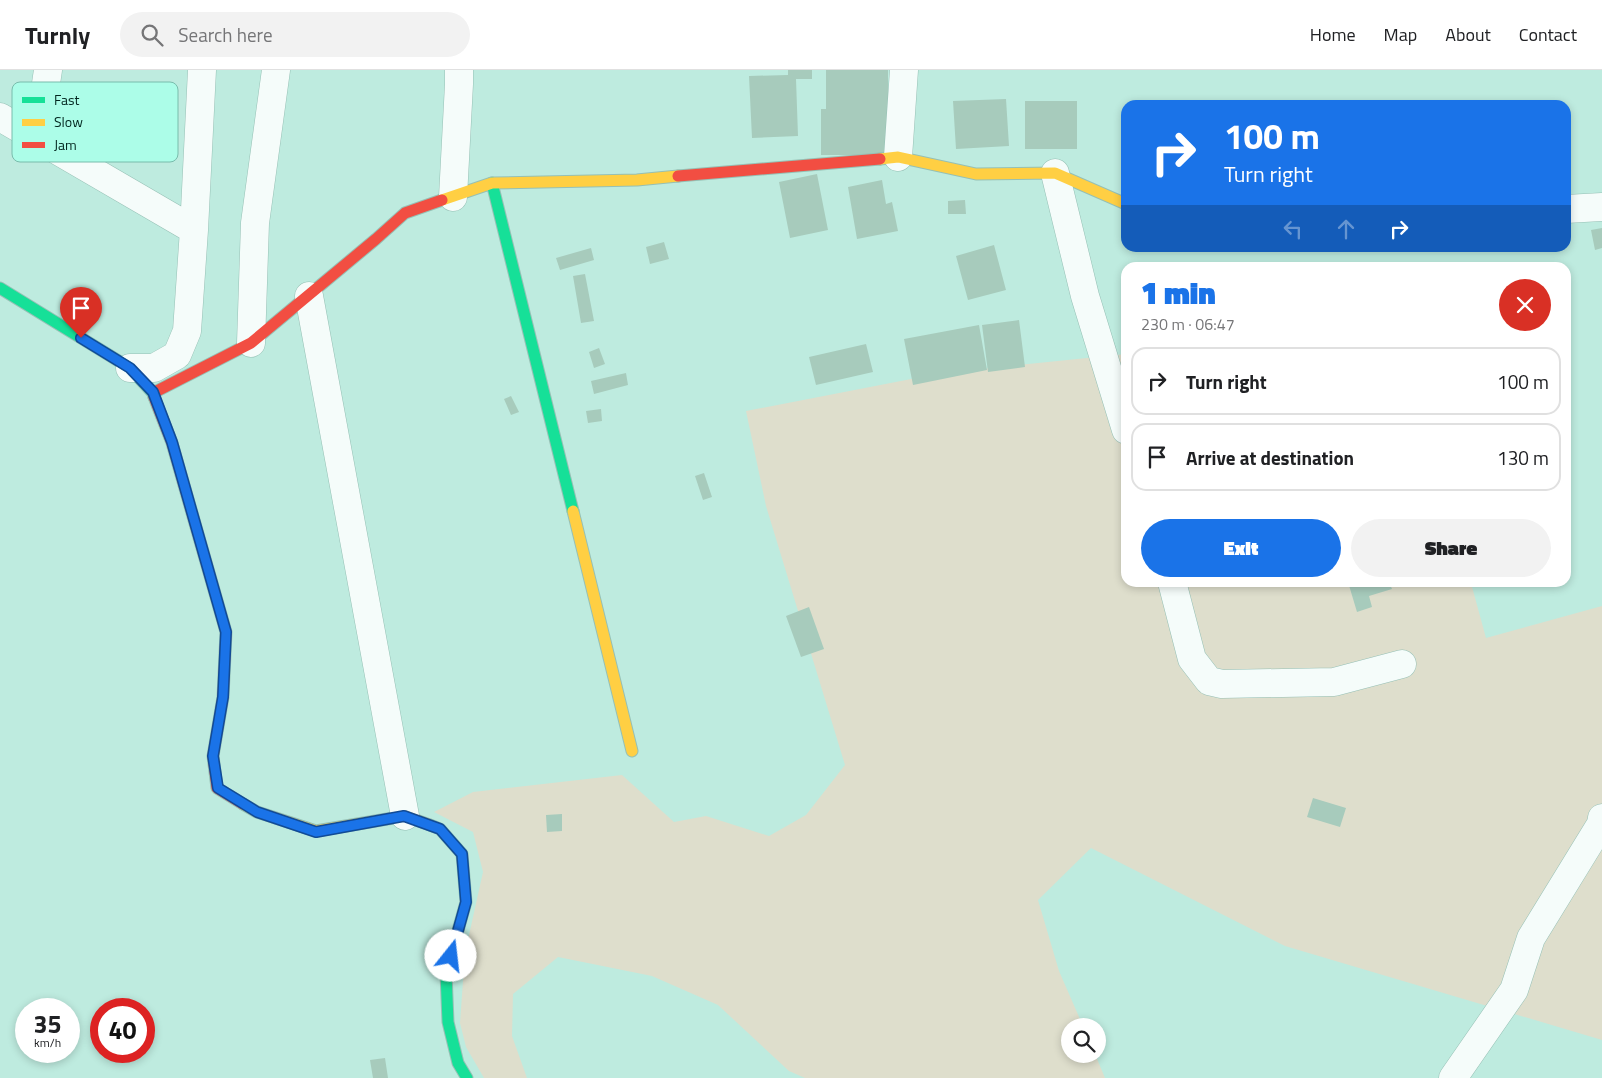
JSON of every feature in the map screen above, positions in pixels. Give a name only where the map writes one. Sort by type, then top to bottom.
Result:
[{"type":"street","points":[[130,368],[154,368],[176,355],[187,331],[202,70]]},
{"type":"street","points":[[251,343],[255,223],[276,70]]},
{"type":"street","points":[[453,197],[459,70]]},
{"type":"street","points":[[898,157],[904,70]]},
{"type":"street","points":[[0,117],[12,124]]},
{"type":"street","points":[[153,392],[251,343],[376,240],[405,213],[492,183],[637,180],[898,157],[976,174],[1055,173],[1121,202]]},
{"type":"street","points":[[79,162],[194,230]]},
{"type":"street","points":[[1055,173],[1085,296],[1121,414]]},
{"type":"street","points":[[492,183],[632,751]]},
{"type":"street","points":[[1571,209],[1602,207]]},
{"type":"street","points":[[0,288],[130,368],[153,392],[172,442],[226,632],[223,697],[213,756],[218,788],[257,812],[316,832],[404,816],[440,829],[462,854],[466,902],[446,974],[448,1022],[458,1063],[467,1078]]},
{"type":"street","points":[[309,296],[404,816]]},
{"type":"street","points":[[1173,587],[1192,659],[1209,681],[1222,684],[1334,682],[1402,664]]},
{"type":"street","points":[[1454,1078],[1514,990],[1531,938],[1601,824],[1602,818]]},
{"type":"green space","points":[[1121,355],[1121,587],[1472,587],[1486,638],[1602,606],[1602,1040],[1285,946],[1091,848],[1038,900],[1059,971],[1080,1018],[1061,1018],[1061,1063],[1099,1063],[1105,1078],[805,1078],[789,1071],[718,1005],[652,976],[558,957],[513,994],[512,1036],[527,1078],[484,1078],[466,1047],[460,1023],[465,953],[483,872],[473,832],[434,812],[473,792],[622,775],[674,822],[706,816],[769,836],[806,815],[845,765],[766,506],[746,411],[942,373]]},
{"type":"building","points":[[788,70],[812,70],[812,79],[796,79],[798,136],[752,138],[749,76],[788,75]]},
{"type":"building","points":[[826,70],[888,70],[888,155],[821,155],[821,109],[826,109]]},
{"type":"building","points":[[1006,99],[1009,146],[956,149],[953,101]]},
{"type":"building","points":[[1025,101],[1077,101],[1077,149],[1025,149]]},
{"type":"building","points":[[817,174],[828,230],[790,238],[779,182]]},
{"type":"building","points":[[882,180],[886,204],[892,202],[898,231],[857,239],[848,187]]},
{"type":"building","points":[[965,200],[966,214],[948,214],[948,201]]},
{"type":"building","points":[[1602,228],[1602,248],[1595,250],[1591,230]]},
{"type":"building","points":[[664,242],[669,259],[650,264],[646,247]]},
{"type":"building","points":[[994,245],[1006,290],[968,300],[956,256]]},
{"type":"building","points":[[591,248],[594,260],[560,270],[556,258]]},
{"type":"building","points":[[585,274],[594,321],[581,323],[573,276]]},
{"type":"building","points":[[1019,320],[1025,367],[988,372],[982,325]]},
{"type":"building","points":[[979,325],[987,370],[913,385],[904,339]]},
{"type":"building","points":[[866,344],[873,372],[816,385],[809,357]]},
{"type":"building","points":[[599,348],[605,364],[594,368],[589,352]]},
{"type":"building","points":[[626,373],[628,385],[594,394],[591,381]]},
{"type":"building","points":[[511,396],[519,412],[511,415],[504,399]]},
{"type":"building","points":[[601,409],[602,421],[588,423],[586,411]]},
{"type":"building","points":[[704,473],[712,497],[703,500],[695,476]]},
{"type":"building","points":[[1350,587],[1391,587],[1392,589],[1369,596],[1372,607],[1357,612]]},
{"type":"building","points":[[809,607],[824,649],[801,657],[786,616]]},
{"type":"building","points":[[1313,798],[1346,808],[1340,827],[1307,817]]},
{"type":"building","points":[[562,814],[562,831],[547,832],[546,815]]},
{"type":"building","points":[[385,1058],[388,1078],[373,1078],[370,1060]]},
{"type":"traffic: fast","points":[[492,183],[573,511]]},
{"type":"traffic: fast","points":[[0,288],[130,368],[153,393],[154,397]]},
{"type":"traffic: fast","points":[[430,825],[440,829],[462,854],[466,902],[446,973],[448,1022],[458,1063],[467,1078]]},
{"type":"traffic: slow","points":[[880,159],[898,157],[976,174],[1055,173],[1121,202]]},
{"type":"traffic: slow","points":[[442,200],[492,183],[637,180],[678,176]]},
{"type":"traffic: slow","points":[[573,511],[632,751]]},
{"type":"traffic: slow","points":[[243,804],[257,812],[316,831],[405,816],[430,825]]},
{"type":"traffic: jam","points":[[678,176],[880,159]]},
{"type":"traffic: jam","points":[[153,393],[251,343],[405,213],[442,200]]},
{"type":"traffic: jam","points":[[154,397],[172,443],[226,632],[223,697],[213,756],[217,788],[243,804]]},
{"type":"route","points":[[81,338],[130,368],[153,392],[172,442],[226,632],[223,697],[213,756],[218,788],[257,812],[316,832],[404,816],[440,829],[462,854],[466,902],[451,956]]}]
